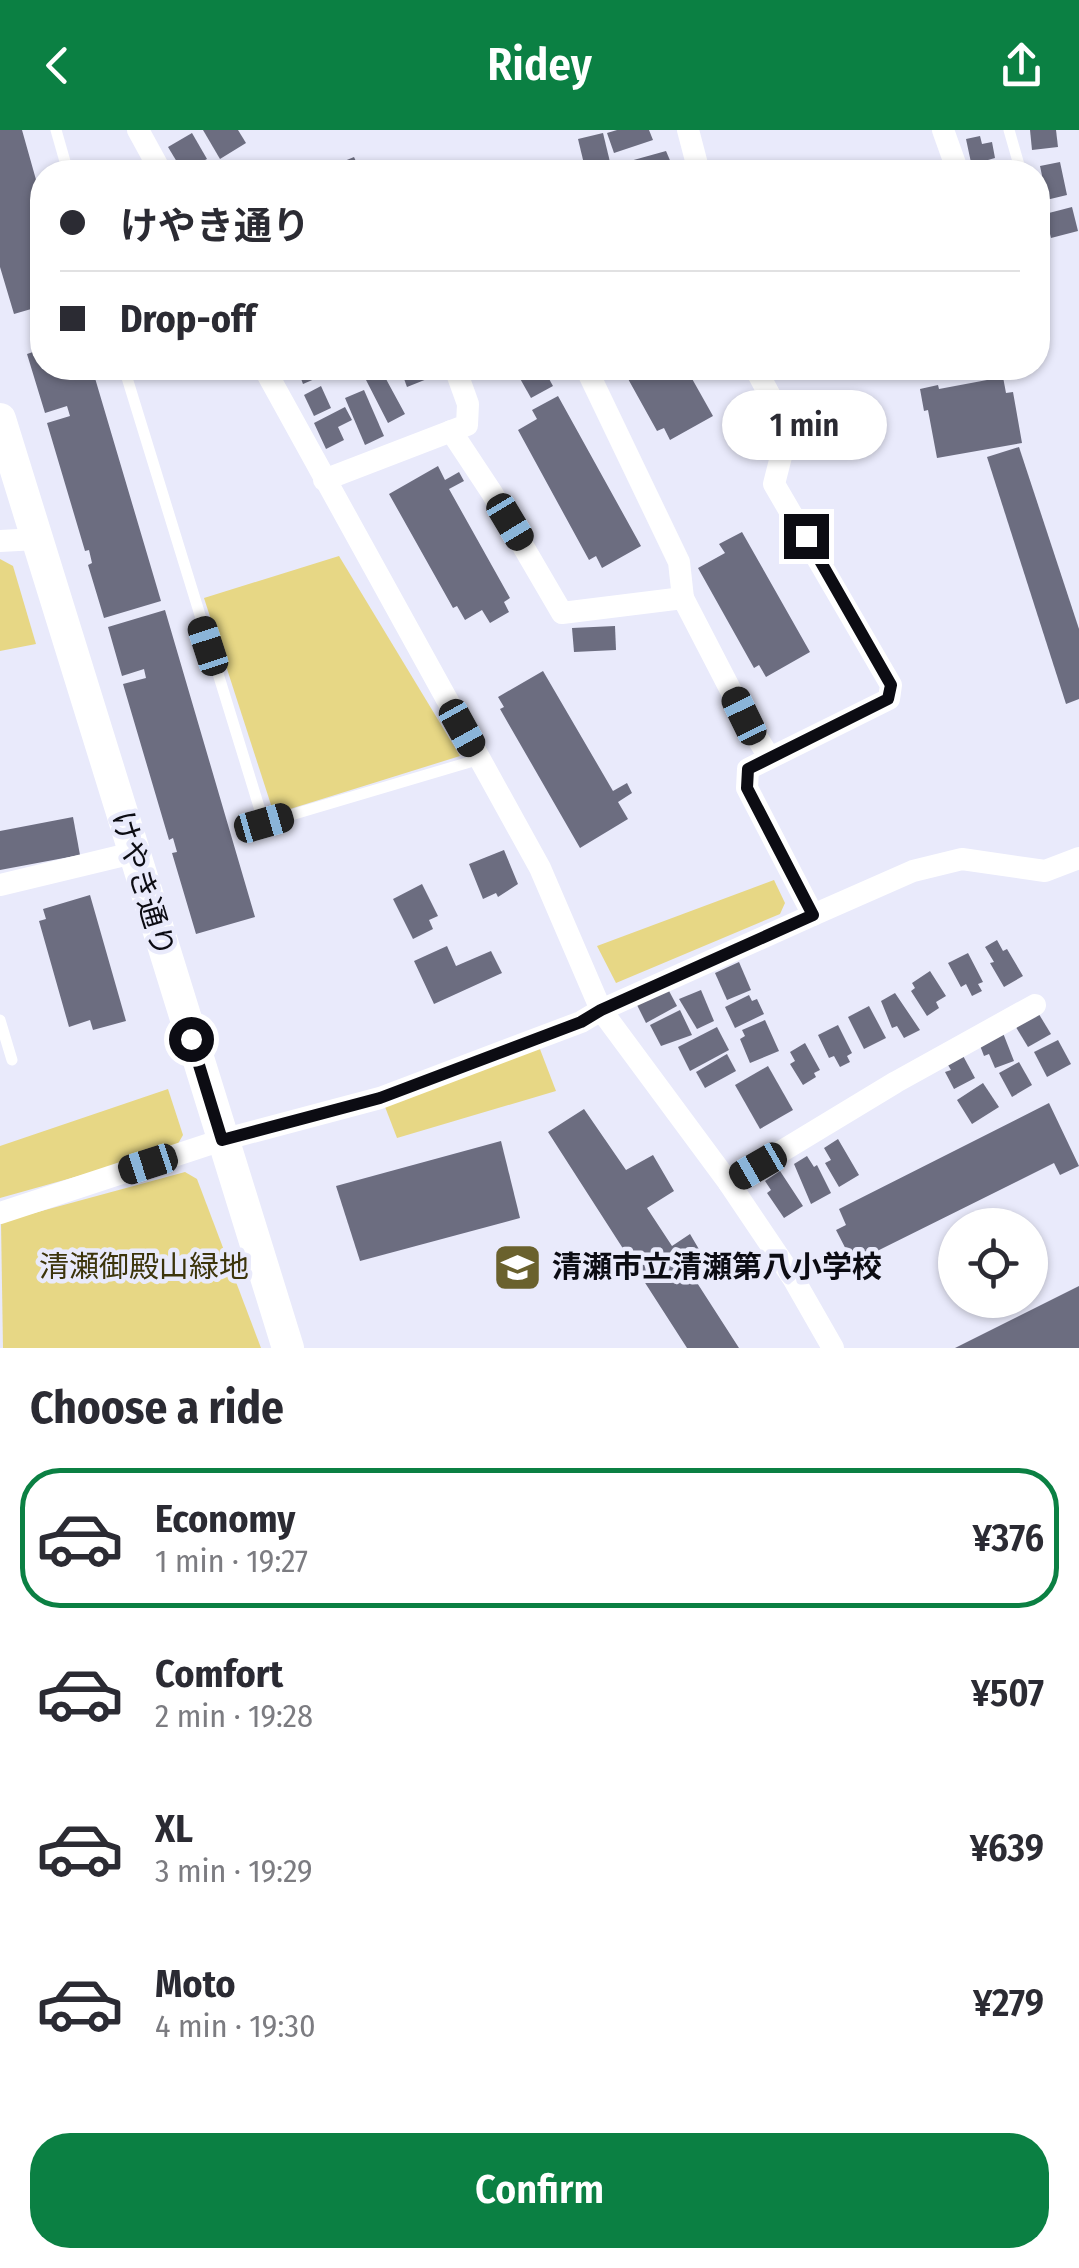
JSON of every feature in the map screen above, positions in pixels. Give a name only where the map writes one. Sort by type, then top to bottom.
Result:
[{"type":"street","points":[[688,130],[696,160]]},
{"type":"street","points":[[943,130],[954,160]]},
{"type":"street","points":[[150,134],[158,160]]},
{"type":"street","points":[[270,380],[540,868],[601,1010],[729,1183],[793,1278],[833,1348]]},
{"type":"street","points":[[324,480],[467,425],[468,404],[459,380]]},
{"type":"street","points":[[592,380],[679,562],[684,598],[744,716],[770,757]]},
{"type":"street","points":[[761,380],[788,429],[774,484],[891,685],[888,699],[748,769],[747,788],[813,915]]},
{"type":"street","name":"けやき通り","points":[[0,419],[288,1348]]},
{"type":"street","points":[[451,431],[562,614],[684,598]]},
{"type":"street","points":[[0,542],[37,540]]},
{"type":"street","points":[[0,885],[133,853]]},
{"type":"street","points":[[0,1212],[222,1140],[380,1098],[581,1022],[913,871],[962,859],[1045,870],[1079,858]]},
{"type":"street","points":[[729,1183],[896,1082],[1035,1005]]},
{"type":"lane","points":[[56,130],[65,160]]},
{"type":"lane","points":[[1010,130],[1017,160]]},
{"type":"lane","points":[[128,380],[264,823],[480,759]]},
{"type":"lane","points":[[0,1020],[12,1060]]},
{"type":"green space","points":[[339,556],[460,756],[274,814],[204,598]]},
{"type":"green space","points":[[0,559],[13,566],[36,644],[0,651]]},
{"type":"green space","points":[[774,880],[785,903],[780,914],[616,983],[597,946]]},
{"type":"green space","points":[[538,1044],[556,1091],[397,1138],[382,1099]]},
{"type":"green space","points":[[168,1089],[183,1135],[175,1149],[0,1198],[0,1146]]},
{"type":"green space","name":"清瀬御殿山緑地","points":[[185,1172],[197,1179],[261,1348],[3,1348],[1,1222]]},
{"type":"building","points":[[0,130],[22,130],[30,160],[30,309],[14,314],[0,267]]},
{"type":"building","points":[[203,130],[238,130],[246,143],[220,159]]},
{"type":"building","points":[[649,130],[653,140],[614,153],[607,133]]},
{"type":"building","points":[[1030,130],[1056,130],[1058,147],[1032,150]]},
{"type":"building","points":[[192,133],[207,159],[176,160],[168,147]]},
{"type":"building","points":[[603,133],[610,160],[583,160],[578,139]]},
{"type":"building","points":[[980,136],[982,144],[992,142],[995,158],[970,160],[966,139]]},
{"type":"building","points":[[666,151],[670,160],[634,160]]},
{"type":"building","points":[[1060,162],[1067,195],[1050,199],[1050,164]]},
{"type":"building","points":[[1072,207],[1078,231],[1051,238],[1050,213]]},
{"type":"building","points":[[35,380],[96,380],[161,601],[104,618],[88,565],[92,563],[89,550],[85,551],[47,423],[70,416],[67,406],[45,413]]},
{"type":"building","points":[[366,380],[387,380],[405,414],[388,423]]},
{"type":"building","points":[[404,380],[424,380],[407,387]]},
{"type":"building","points":[[521,380],[550,380],[553,386],[531,398]]},
{"type":"building","points":[[629,380],[693,380],[713,416],[670,440],[664,428],[657,431]]},
{"type":"building","points":[[1004,380],[1006,393],[1013,392],[1022,443],[937,458],[920,389],[938,385],[939,389]]},
{"type":"building","points":[[321,386],[331,408],[314,416],[304,395]]},
{"type":"building","points":[[364,390],[384,436],[365,445],[345,398]]},
{"type":"building","points":[[558,396],[641,546],[602,568],[596,556],[589,560],[518,430],[537,419],[532,410]]},
{"type":"building","points":[[345,407],[352,420],[338,427],[344,440],[326,449],[314,423]]},
{"type":"building","points":[[846,408],[849,416],[863,411],[875,446],[856,453],[851,438],[839,442],[830,413]]},
{"type":"building","points":[[1019,447],[1079,629],[1079,699],[1066,704],[987,457]]},
{"type":"building","points":[[438,466],[445,480],[459,472],[464,481],[449,489],[510,598],[504,602],[509,612],[490,623],[482,610],[465,620],[457,606],[453,608],[389,494]]},
{"type":"building","points":[[742,532],[810,652],[766,677],[759,665],[754,668],[698,568],[725,553],[719,544]]},
{"type":"building","points":[[165,610],[255,917],[196,934],[172,853],[177,852],[173,838],[169,840],[123,684],[146,678],[144,669],[122,676],[108,627]]},
{"type":"building","points":[[615,626],[616,650],[574,652],[572,628]]},
{"type":"building","points":[[543,671],[613,791],[627,783],[632,793],[618,802],[628,819],[580,848],[500,709],[504,707],[498,697]]},
{"type":"building","points":[[73,817],[80,855],[0,870],[0,831]]},
{"type":"building","points":[[504,850],[518,884],[498,897],[496,893],[483,899],[469,864]]},
{"type":"building","points":[[422,884],[438,916],[429,920],[433,929],[413,939],[393,899]]},
{"type":"building","points":[[90,895],[126,1021],[93,1030],[90,1020],[69,1027],[39,921],[46,919],[43,909]]},
{"type":"building","points":[[997,940],[1023,976],[1004,987],[985,947]]},
{"type":"building","points":[[447,946],[456,966],[491,951],[502,973],[434,1004],[414,961]]},
{"type":"building","points":[[968,953],[983,982],[978,984],[982,991],[972,996],[966,984],[961,987],[948,963]]},
{"type":"building","points":[[739,962],[751,990],[727,1000],[715,973]]},
{"type":"building","points":[[930,971],[946,996],[936,1002],[939,1008],[927,1016],[911,991],[915,988],[912,983]]},
{"type":"building","points":[[668,989],[677,1006],[646,1023],[637,1005]]},
{"type":"building","points":[[701,990],[714,1021],[697,1029],[679,999]]},
{"type":"building","points":[[895,993],[920,1030],[904,1038],[897,1026],[892,1028],[881,1001]]},
{"type":"building","points":[[749,995],[752,1001],[757,999],[764,1014],[735,1028],[725,1007]]},
{"type":"building","points":[[869,1006],[886,1038],[864,1049],[848,1017]]},
{"type":"building","points":[[680,1010],[692,1035],[661,1046],[650,1025]]},
{"type":"building","points":[[1037,1011],[1051,1034],[1028,1047],[1014,1024]]},
{"type":"building","points":[[765,1020],[779,1051],[750,1063],[740,1039],[745,1036],[742,1030]]},
{"type":"building","points":[[838,1025],[852,1053],[847,1056],[850,1062],[840,1067],[834,1056],[829,1058],[818,1035]]},
{"type":"building","points":[[717,1027],[729,1050],[690,1071],[678,1047]]},
{"type":"building","points":[[1003,1033],[1014,1061],[995,1068],[979,1043]]},
{"type":"building","points":[[1058,1040],[1071,1064],[1047,1077],[1034,1052]]},
{"type":"building","points":[[805,1043],[820,1070],[803,1085],[790,1064],[795,1061],[790,1052]]},
{"type":"building","points":[[961,1052],[975,1078],[954,1089],[945,1072],[951,1070],[945,1060]]},
{"type":"building","points":[[727,1054],[736,1071],[705,1088],[696,1072]]},
{"type":"building","points":[[1019,1062],[1032,1085],[1012,1097],[999,1073]]},
{"type":"building","points":[[768,1066],[793,1110],[760,1129],[735,1085]]},
{"type":"building","points":[[983,1083],[999,1107],[972,1124],[957,1100]]},
{"type":"building","points":[[1049,1103],[1079,1166],[1060,1175],[1054,1163],[964,1208],[938,1208],[938,1221],[853,1263],[836,1230],[846,1225],[839,1209]]},
{"type":"building","points":[[584,1109],[626,1170],[653,1155],[674,1191],[647,1208],[672,1246],[690,1234],[700,1251],[683,1261],[739,1348],[687,1348],[548,1132]]},
{"type":"building","points":[[838,1139],[859,1175],[839,1187],[825,1163],[831,1160],[824,1148]]},
{"type":"building","points":[[501,1141],[520,1218],[360,1261],[336,1186]]},
{"type":"building","points":[[807,1156],[814,1167],[817,1165],[831,1193],[811,1204],[794,1164]]},
{"type":"building","points":[[780,1171],[803,1206],[784,1218],[767,1193],[771,1190],[765,1181]]},
{"type":"building","points":[[1079,1286],[1079,1348],[955,1348],[1015,1318],[1048,1318],[1048,1302]]},
{"type":"place","name":"清瀬市立清瀬第八小学校","points":[[517,1267]]},
{"type":"route","points":[[191,1039],[222,1140],[380,1098],[581,1022],[813,915],[747,788],[748,769],[888,699],[891,685],[806,536]]}]
